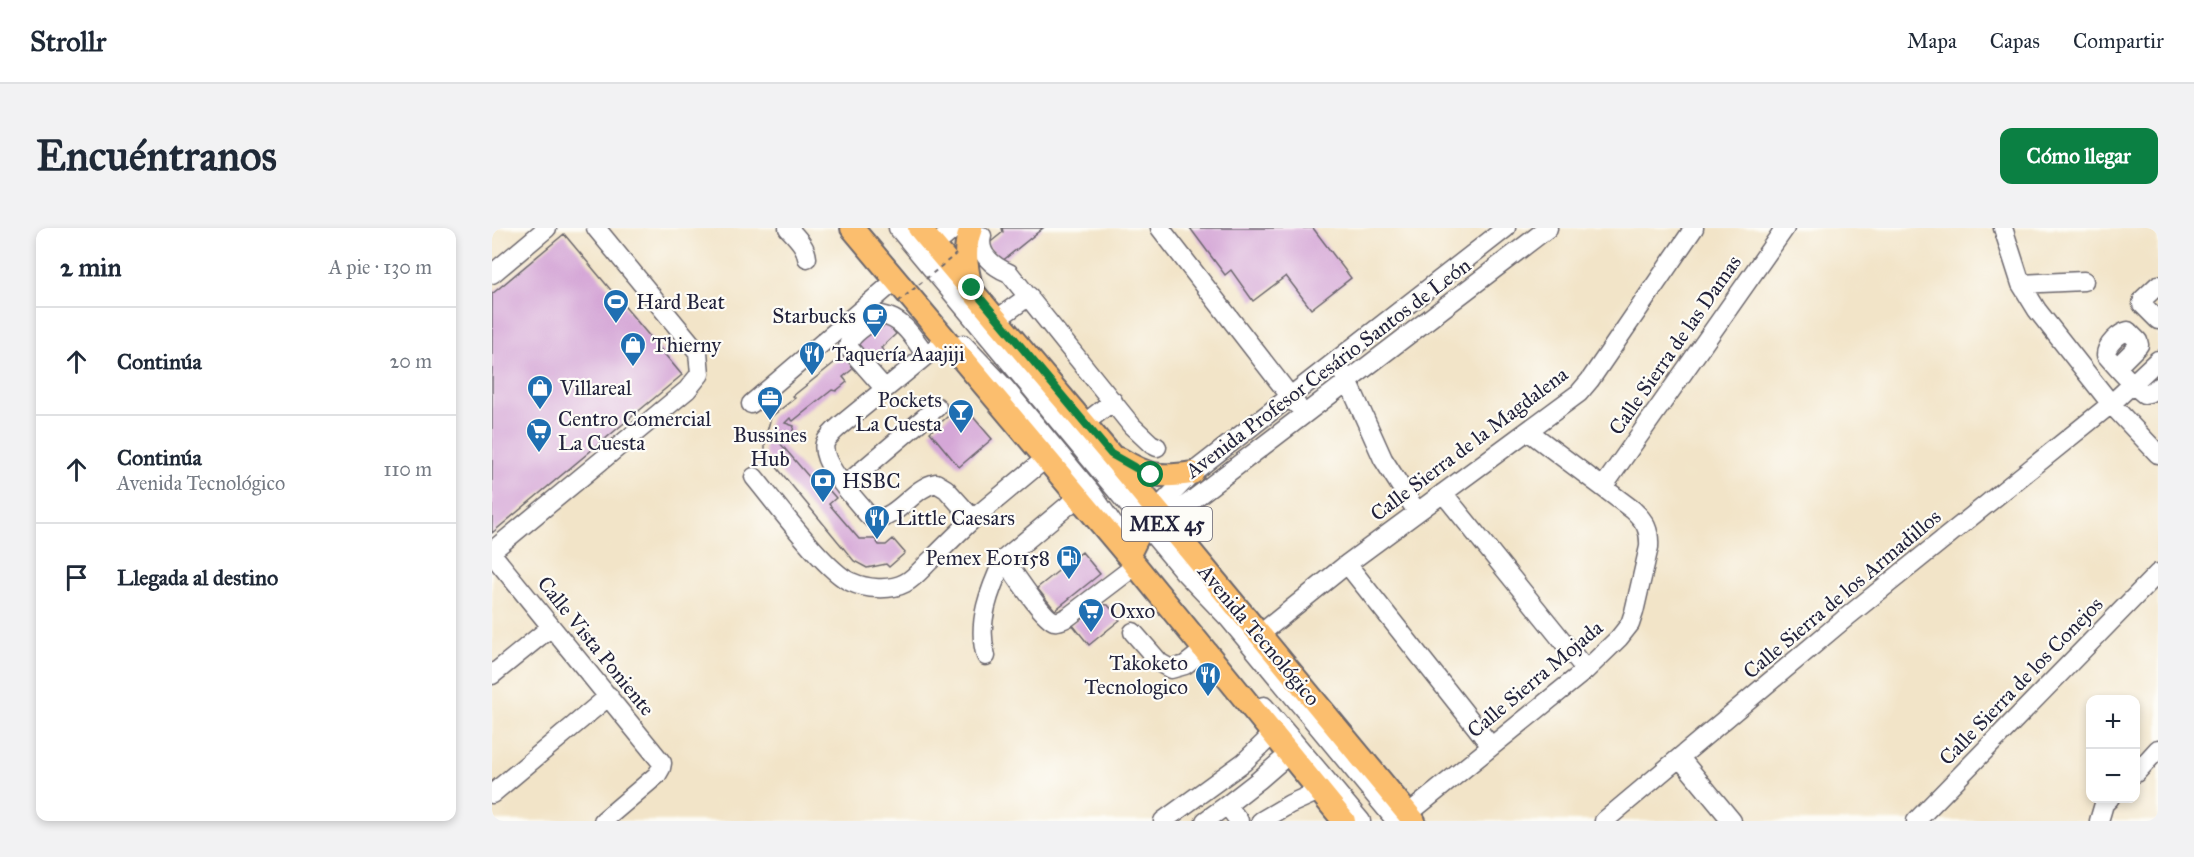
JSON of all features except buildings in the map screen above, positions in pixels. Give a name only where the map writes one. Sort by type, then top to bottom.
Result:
[{"type":"main road","name":"MEX 45","points":[[852,228],[897,291],[945,340],[1045,459],[1132,557],[1204,650],[1344,821]]},
{"type":"main road","name":"Avenida Tecnológico","points":[[919,228],[956,233],[972,288],[1111,454],[1155,518],[1259,635],[1406,819]]},
{"type":"main road","points":[[956,233],[966,246],[965,262],[972,288]]},
{"type":"main road","points":[[1111,454],[1151,475],[1170,476],[1192,472]]},
{"type":"main road","points":[[1132,557],[1155,518]]},
{"type":"street","points":[[492,274],[547,228]]},
{"type":"street","points":[[492,552],[687,390],[696,382],[700,374],[698,352],[596,228]]},
{"type":"street","points":[[788,228],[801,243],[807,253],[807,258]]},
{"type":"street","points":[[865,228],[952,333],[1005,388],[1092,492],[1132,557],[1360,821]]},
{"type":"street","points":[[898,228],[1155,518],[1184,572],[1229,619],[1406,819]]},
{"type":"street","points":[[1160,228],[1304,414]]},
{"type":"street","name":"Avenida Profesor Cesário Santos de León","points":[[1155,518],[1192,472],[1506,228]]},
{"type":"street","name":"Avenida Profesor Cesário Santos de León","points":[[1155,518],[1304,414],[1548,228]]},
{"type":"street","name":"Calle Sierra de la Magdalena","points":[[1259,635],[1347,564],[1565,404],[1590,380],[1694,228]]},
{"type":"street","name":"Calle Sierra de las Damas","points":[[1603,487],[1785,228]]},
{"type":"street","points":[[2003,228],[2021,284],[2037,310],[2111,404],[2158,454]]},
{"type":"street","points":[[956,233],[980,243],[984,254],[996,268],[1009,273],[1132,426],[1157,447]]},
{"type":"street","points":[[2021,284],[2084,281]]},
{"type":"street","points":[[2158,285],[2143,299],[2142,304],[2158,320]]},
{"type":"street","points":[[751,404],[897,291]]},
{"type":"street","points":[[997,320],[1029,296]]},
{"type":"street","points":[[885,389],[848,347],[850,339],[859,331],[882,315],[893,317],[901,322],[926,355]]},
{"type":"street","points":[[945,340],[841,425],[828,437],[824,446],[828,462],[844,486],[874,519],[888,516],[921,489],[936,483],[945,489],[973,519]]},
{"type":"street","name":"Calle Sierra de los Armadillos","points":[[1604,821],[1848,616],[2111,404],[2158,360]]},
{"type":"street","points":[[1334,362],[1348,381],[1383,459],[1417,512]]},
{"type":"street","points":[[2117,367],[2132,384],[2146,394],[2158,387]]},
{"type":"street","points":[[1085,423],[1113,401]]},
{"type":"street","points":[[844,486],[937,407]]},
{"type":"street","points":[[1528,431],[1603,487]]},
{"type":"street","points":[[754,477],[820,556],[849,582],[862,586],[887,587],[905,583],[920,571],[973,519],[1045,459]]},
{"type":"street","name":"Calle Sierra Mojada","points":[[1406,819],[1586,669],[1619,638],[1632,618],[1650,537],[1642,518],[1603,487]]},
{"type":"street","points":[[1443,493],[1586,669]]},
{"type":"street","points":[[986,656],[982,646],[985,609],[1004,559],[1078,496]]},
{"type":"street","name":"Calle Vista Poniente","points":[[492,552],[659,758],[662,768],[657,775],[603,821]]},
{"type":"street","points":[[1004,559],[1041,610],[1054,621],[1068,617],[1132,557]]},
{"type":"street","points":[[1347,564],[1491,746]]},
{"type":"street","name":"Calle Sierra de los Conejos","points":[[1916,821],[2158,573]]},
{"type":"street","points":[[492,675],[551,627]]},
{"type":"street","points":[[1133,632],[1160,663],[1171,669],[1185,665],[1204,650]]},
{"type":"street","points":[[492,794],[609,696]]},
{"type":"street","points":[[1163,821],[1244,762],[1273,734]]},
{"type":"street","points":[[2140,769],[2158,749]]},
{"type":"street","points":[[1205,821],[1289,754]]},
{"type":"street","points":[[1680,758],[1732,821]]},
{"type":"street","points":[[1261,821],[1319,791]]},
{"type":"street","points":[[2099,821],[2105,803]]},
{"type":"street","points":[[1227,805],[1239,821]]},
{"type":"path","points":[[897,291],[956,254]]},
{"type":"place","name":"Hard Beat","points":[[616,325]]},
{"type":"place","name":"Starbucks","points":[[875,339]]},
{"type":"place","name":"Thierny","points":[[633,368]]},
{"type":"place","name":"Taquería Aaajiji","points":[[812,377]]},
{"type":"place","name":"Villareal","points":[[540,411]]},
{"type":"place","name":"Bussines Hub","points":[[770,422]]},
{"type":"place","name":"Pockets La Cuesta","points":[[961,435]]},
{"type":"place","name":"Centro Comercial La Cuesta","points":[[539,454]]},
{"type":"place","name":"HSBC","points":[[823,504]]},
{"type":"place","name":"Little Caesars","points":[[877,541]]},
{"type":"place","name":"Pemex E01158","points":[[1069,581]]},
{"type":"place","name":"Oxxo","points":[[1091,634]]},
{"type":"place","name":"Takoketo Tecnologico","points":[[1208,698]]},
{"type":"route","points":[[972,288],[1111,454],[1151,475]]}]
